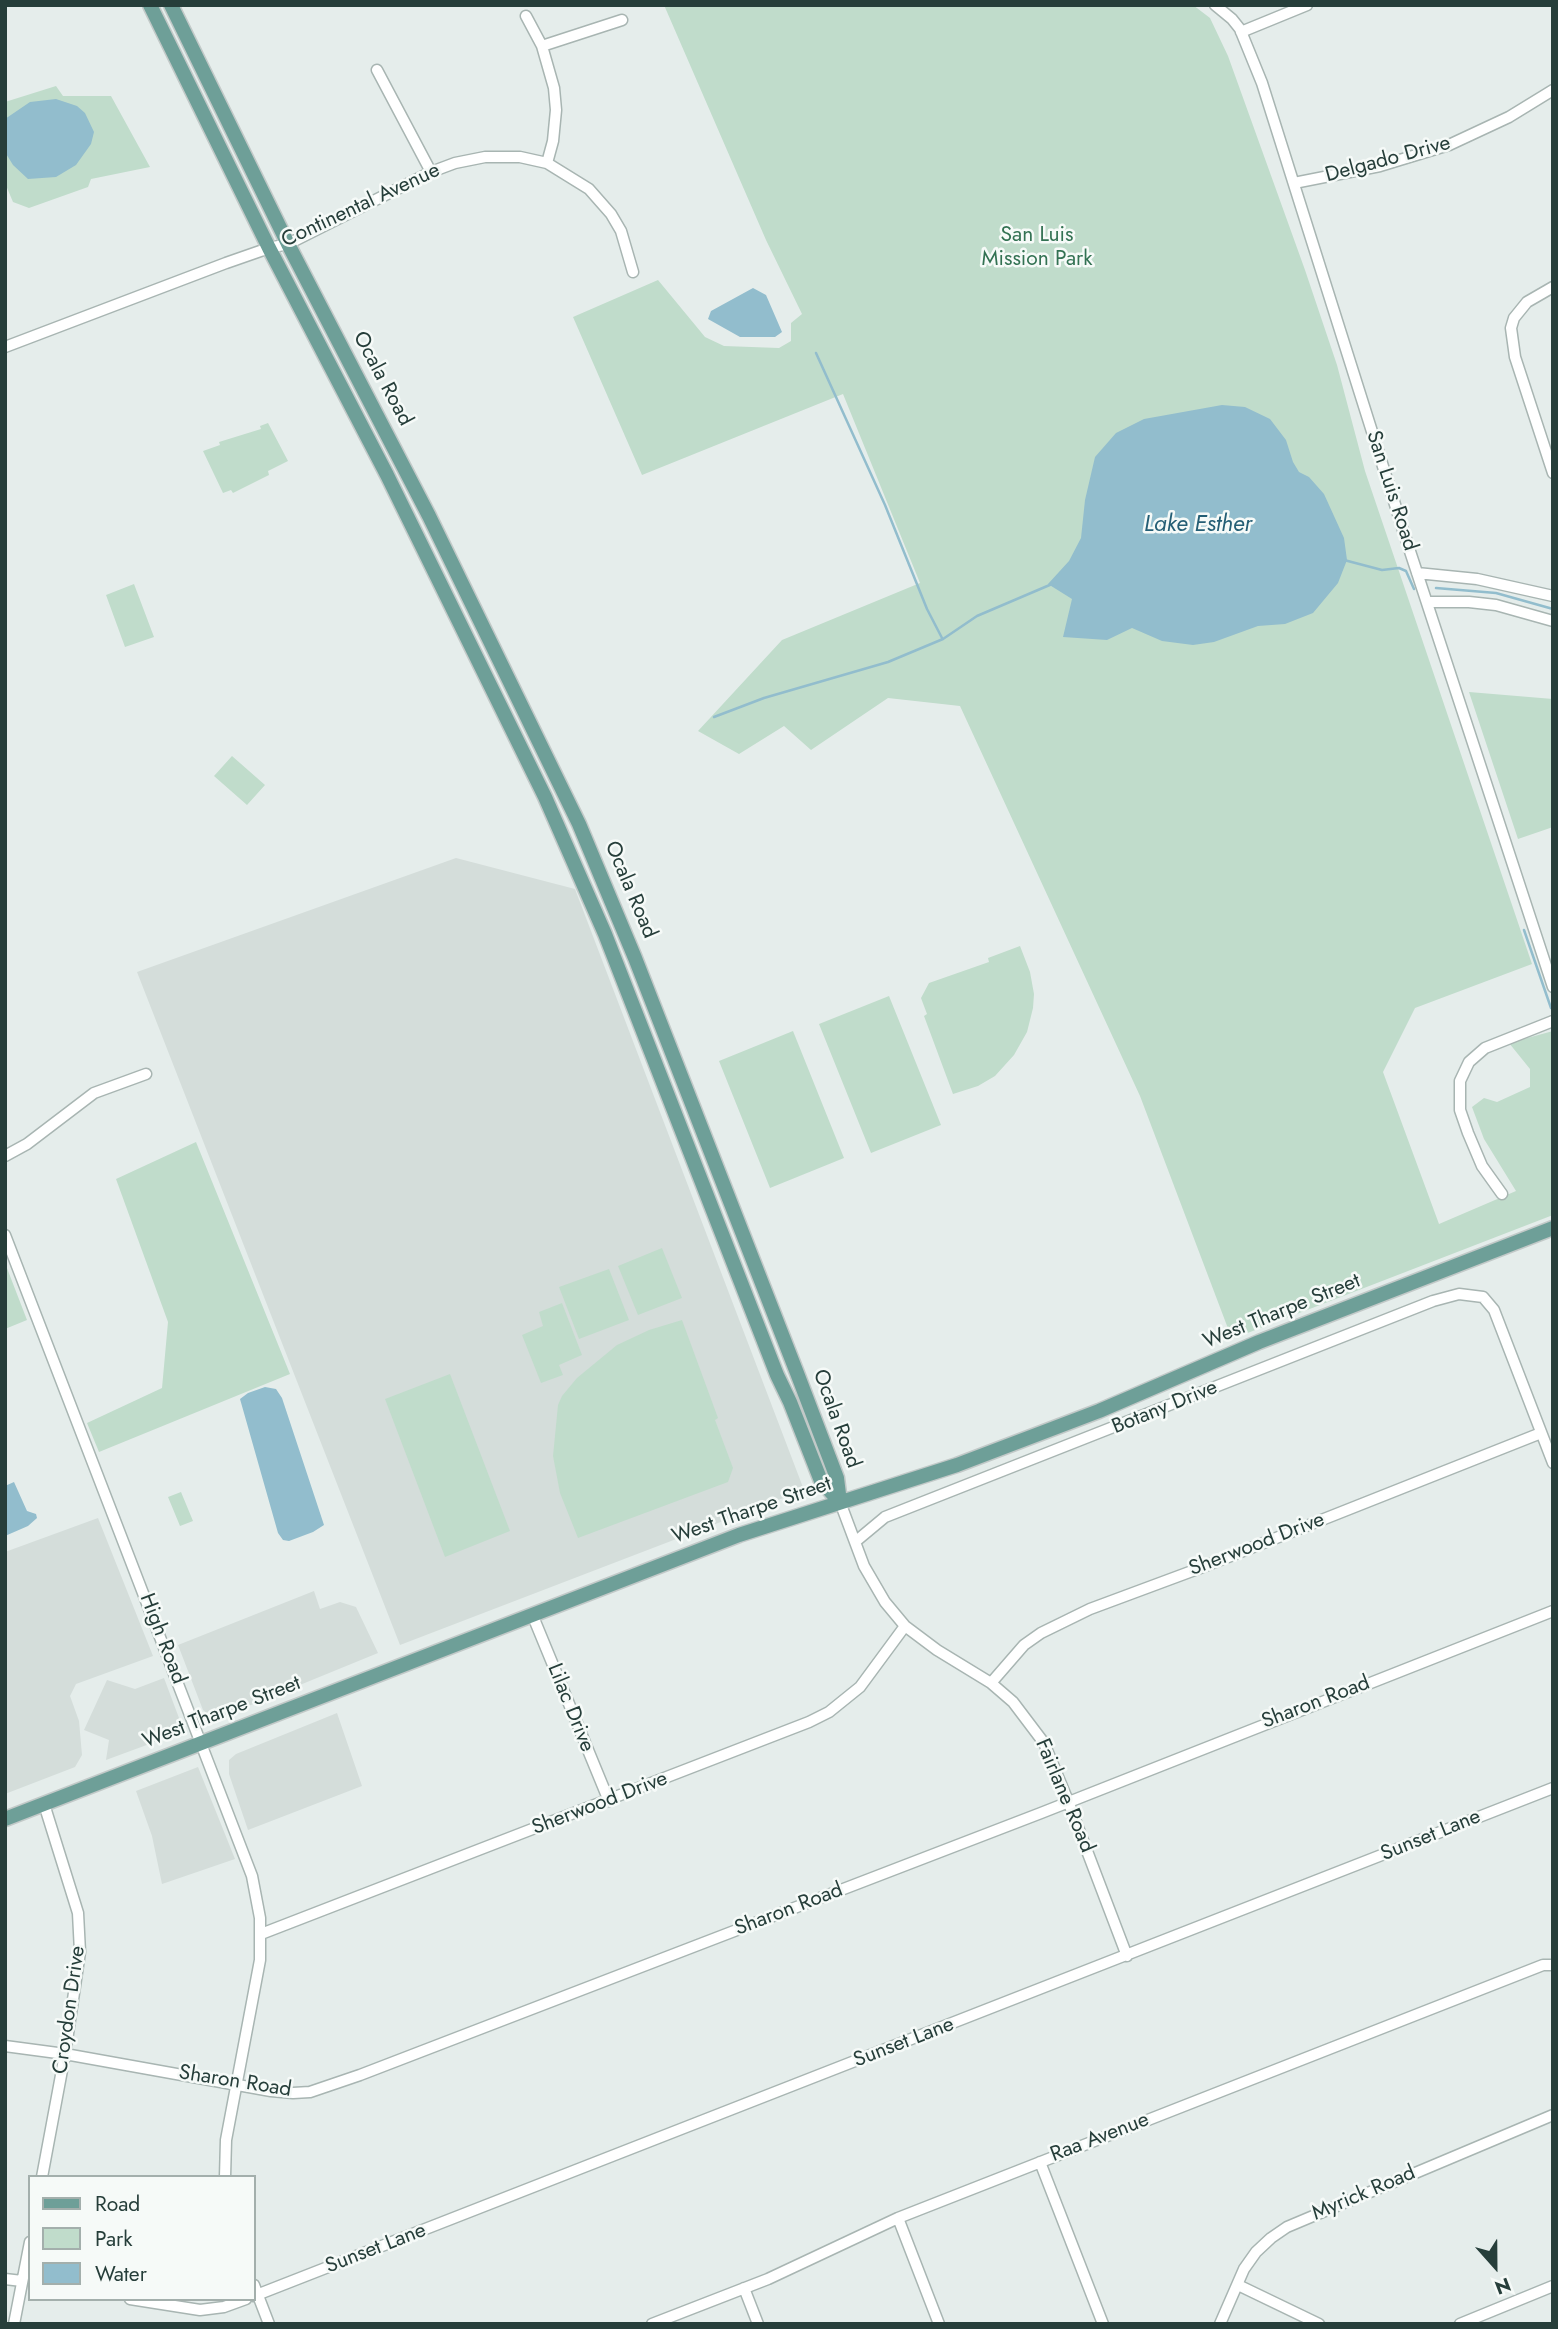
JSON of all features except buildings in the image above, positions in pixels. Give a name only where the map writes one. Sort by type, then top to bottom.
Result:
[{"type":"main road","name":"Ocala Road","points":[[150,5],[269,248],[424,549],[557,823],[618,965],[821,1481],[840,1502]]},
{"type":"main road","name":"Ocala Road","points":[[172,5],[288,244],[442,542],[579,824],[645,981],[837,1478],[840,1502]]},
{"type":"main road","points":[[199,106],[218,100]]},
{"type":"main road","points":[[424,549],[442,542]]},
{"type":"main road","points":[[498,698],[514,689]]},
{"type":"main road","points":[[505,714],[522,705]]},
{"type":"main road","points":[[557,823],[579,824]]},
{"type":"main road","points":[[618,965],[635,958]]},
{"type":"main road","points":[[627,988],[645,981]]},
{"type":"main road","name":"West Tharpe Street","points":[[5,1819],[739,1535],[957,1465],[1099,1411],[1259,1342],[1553,1228]]},
{"type":"main road","points":[[750,1306],[768,1299]]},
{"type":"street","name":"San Luis Road","points":[[1216,5],[1232,19],[1241,32],[1262,83],[1417,573],[1553,986]]},
{"type":"street","points":[[1241,32],[1307,5]]},
{"type":"street","points":[[526,16],[542,46],[554,88],[556,110],[553,141],[547,163]]},
{"type":"street","points":[[542,46],[622,20]]},
{"type":"street","points":[[377,70],[431,172]]},
{"type":"street","name":"Delgado Drive","points":[[1294,183],[1380,166],[1448,145],[1509,117],[1553,90]]},
{"type":"street","name":"Continental Avenue","points":[[5,347],[269,248],[288,244],[431,172],[455,163],[485,157],[520,157],[547,163],[589,189],[611,214],[621,231],[632,272]]},
{"type":"street","points":[[1553,287],[1527,302],[1514,317],[1511,328],[1515,357],[1553,473]]},
{"type":"street","points":[[1417,573],[1477,579],[1553,596]]},
{"type":"street","points":[[1427,602],[1469,602],[1496,606],[1553,621]]},
{"type":"street","points":[[1502,1194],[1482,1166],[1468,1133],[1460,1110],[1460,1081],[1469,1062],[1485,1048],[1553,1021]]},
{"type":"street","points":[[5,1156],[27,1144],[94,1093],[146,1074]]},
{"type":"street","name":"High Road","points":[[5,1235],[202,1744],[252,1876],[259,1904],[260,1960],[226,2140],[225,2175]]},
{"type":"street","name":"Botany Drive","points":[[855,1542],[886,1517],[1433,1301],[1459,1294],[1483,1297],[1494,1310],[1541,1433]]},
{"type":"street","points":[[1541,1433],[1553,1463]]},
{"type":"street","name":"Sherwood Drive","points":[[991,1683],[1024,1645],[1041,1633],[1090,1609],[1541,1433]]},
{"type":"street","name":"Fairlane Road","points":[[840,1502],[877,1589],[905,1626],[937,1650],[991,1683],[1013,1702],[1044,1743],[1127,1956]]},
{"type":"street","name":"Sharon Road","points":[[5,2046],[293,2093],[310,2092],[360,2075],[1553,1611]]},
{"type":"street","name":"Lilac Drive","points":[[532,1614],[609,1801]]},
{"type":"street","name":"Sherwood Drive","points":[[261,1934],[778,1736],[829,1712],[860,1687],[905,1626]]},
{"type":"street","name":"Sunset Lane","points":[[256,2292],[1127,1956],[1553,1788]]},
{"type":"street","name":"Croydon Drive","points":[[42,2175],[65,2054],[80,1952],[80,1928],[72,1888],[44,1804]]},
{"type":"street","name":"Raa Avenue","points":[[652,2324],[744,2288],[898,2218],[1543,1965],[1553,1965]]},
{"type":"street","name":"Myrick Road","points":[[1220,2324],[1244,2269],[1270,2238],[1287,2227],[1553,2115]]},
{"type":"street","points":[[1040,2162],[1103,2324]]},
{"type":"street","points":[[898,2218],[939,2324]]},
{"type":"street","points":[[14,2324],[25,2283],[28,2258]]},
{"type":"street","points":[[5,2279],[25,2283]]},
{"type":"street","points":[[1238,2285],[1319,2324]]},
{"type":"street","points":[[1461,2324],[1553,2286]]},
{"type":"street","points":[[744,2288],[758,2324]]},
{"type":"street","points":[[256,2294],[269,2324]]},
{"type":"street","points":[[143,2301],[200,2310],[224,2307],[240,2301]]},
{"type":"shaded area","points":[[456,858],[575,889],[804,1490],[400,1645],[137,972]]},
{"type":"shaded area","points":[[98,1518],[153,1656],[76,1684],[70,1696],[79,1721],[82,1755],[75,1767],[5,1794],[5,1552]]},
{"type":"shaded area","points":[[314,1591],[320,1609],[340,1602],[356,1607],[378,1653],[224,1716],[209,1715],[203,1710],[178,1645]]},
{"type":"shaded area","points":[[164,1678],[180,1726],[171,1736],[106,1760],[109,1740],[84,1730],[107,1680],[135,1689]]},
{"type":"shaded area","points":[[337,1713],[362,1786],[248,1830],[229,1774],[229,1760],[236,1754]]},
{"type":"shaded area","points":[[198,1767],[235,1859],[162,1884],[152,1836],[136,1791]]},
{"type":"green space","name":"San Luis Mission Park","points":[[664,5],[1193,5],[1210,18],[1228,56],[1305,270],[1337,365],[1365,471],[1532,964],[1415,1008],[1383,1072],[1439,1224],[1516,1191],[1484,1139],[1472,1107],[1484,1098],[1497,1102],[1530,1087],[1530,1069],[1509,1043],[1553,1031],[1553,1215],[1232,1339],[1140,1096],[960,706],[888,698],[811,750],[784,726],[739,754],[698,731],[782,640],[920,583],[843,394],[642,475],[573,317],[658,280],[705,337],[724,346],[779,348],[791,341],[791,323],[802,314],[766,240]]},
{"type":"green space","points":[[56,86],[63,96],[111,96],[150,167],[91,179],[88,187],[29,208],[13,202],[5,183],[5,102]]},
{"type":"green space","points":[[268,423],[288,461],[268,471],[269,475],[233,493],[231,490],[223,493],[203,451],[220,445],[219,442],[261,429],[260,426]]},
{"type":"green space","points":[[134,584],[154,637],[125,647],[106,595]]},
{"type":"green space","points":[[1469,692],[1553,699],[1553,827],[1518,839]]},
{"type":"green space","points":[[232,756],[265,785],[247,805],[214,776]]},
{"type":"green space","points":[[1020,946],[1030,972],[1034,994],[1027,1032],[1014,1055],[995,1076],[978,1086],[953,1094],[924,1016],[927,1014],[921,998],[929,983],[989,962],[988,958]]},
{"type":"green space","points":[[889,996],[941,1125],[871,1153],[819,1024]]},
{"type":"green space","points":[[793,1031],[844,1158],[770,1188],[719,1061]]},
{"type":"green space","points":[[196,1142],[290,1374],[99,1452],[87,1423],[162,1388],[168,1322],[116,1179]]},
{"type":"green space","points":[[662,1248],[682,1298],[638,1315],[618,1266]]},
{"type":"green space","points":[[5,1263],[27,1320],[5,1329]]},
{"type":"green space","points":[[609,1269],[629,1320],[579,1339],[559,1287]]},
{"type":"green space","points":[[562,1303],[582,1355],[559,1365],[563,1375],[541,1383],[522,1335],[543,1326],[539,1312]]},
{"type":"green space","points":[[682,1320],[718,1418],[715,1420],[733,1468],[728,1482],[578,1538],[560,1493],[553,1456],[558,1405],[562,1396],[577,1378],[617,1345],[649,1330]]},
{"type":"green space","points":[[450,1374],[510,1531],[445,1557],[385,1399]]},
{"type":"green space","points":[[181,1492],[193,1521],[180,1526],[168,1497]]},
{"type":"water","points":[[56,99],[77,106],[85,113],[94,132],[91,144],[76,165],[56,177],[28,179],[13,165],[5,152],[5,119],[30,102]]},
{"type":"water","points":[[753,288],[766,295],[782,332],[775,337],[740,337],[708,319],[711,311]]},
{"type":"water","name":"Lake Esther","points":[[1222,405],[1245,407],[1270,419],[1286,440],[1299,472],[1309,477],[1324,494],[1344,538],[1347,560],[1338,583],[1313,613],[1285,624],[1258,626],[1214,642],[1193,645],[1162,641],[1132,628],[1107,640],[1063,637],[1072,599],[1048,584],[1069,561],[1081,538],[1085,500],[1095,457],[1116,433],[1144,419]]},
{"type":"water","points":[[265,1387],[276,1389],[282,1398],[324,1525],[289,1541],[283,1540],[278,1533],[240,1399]]},
{"type":"water","points":[[14,1482],[27,1511],[36,1514],[37,1518],[28,1526],[5,1536],[5,1486]]},
{"type":"waterway","points":[[816,353],[942,638]]},
{"type":"waterway","points":[[1344,560],[1382,570],[1399,568],[1406,571],[1414,589]]},
{"type":"waterway","points":[[714,717],[764,698],[888,662],[943,639],[977,616],[1052,584]]},
{"type":"waterway","points":[[1436,588],[1496,593],[1553,609]]},
{"type":"waterway","points":[[1524,930],[1551,1008]]}]
